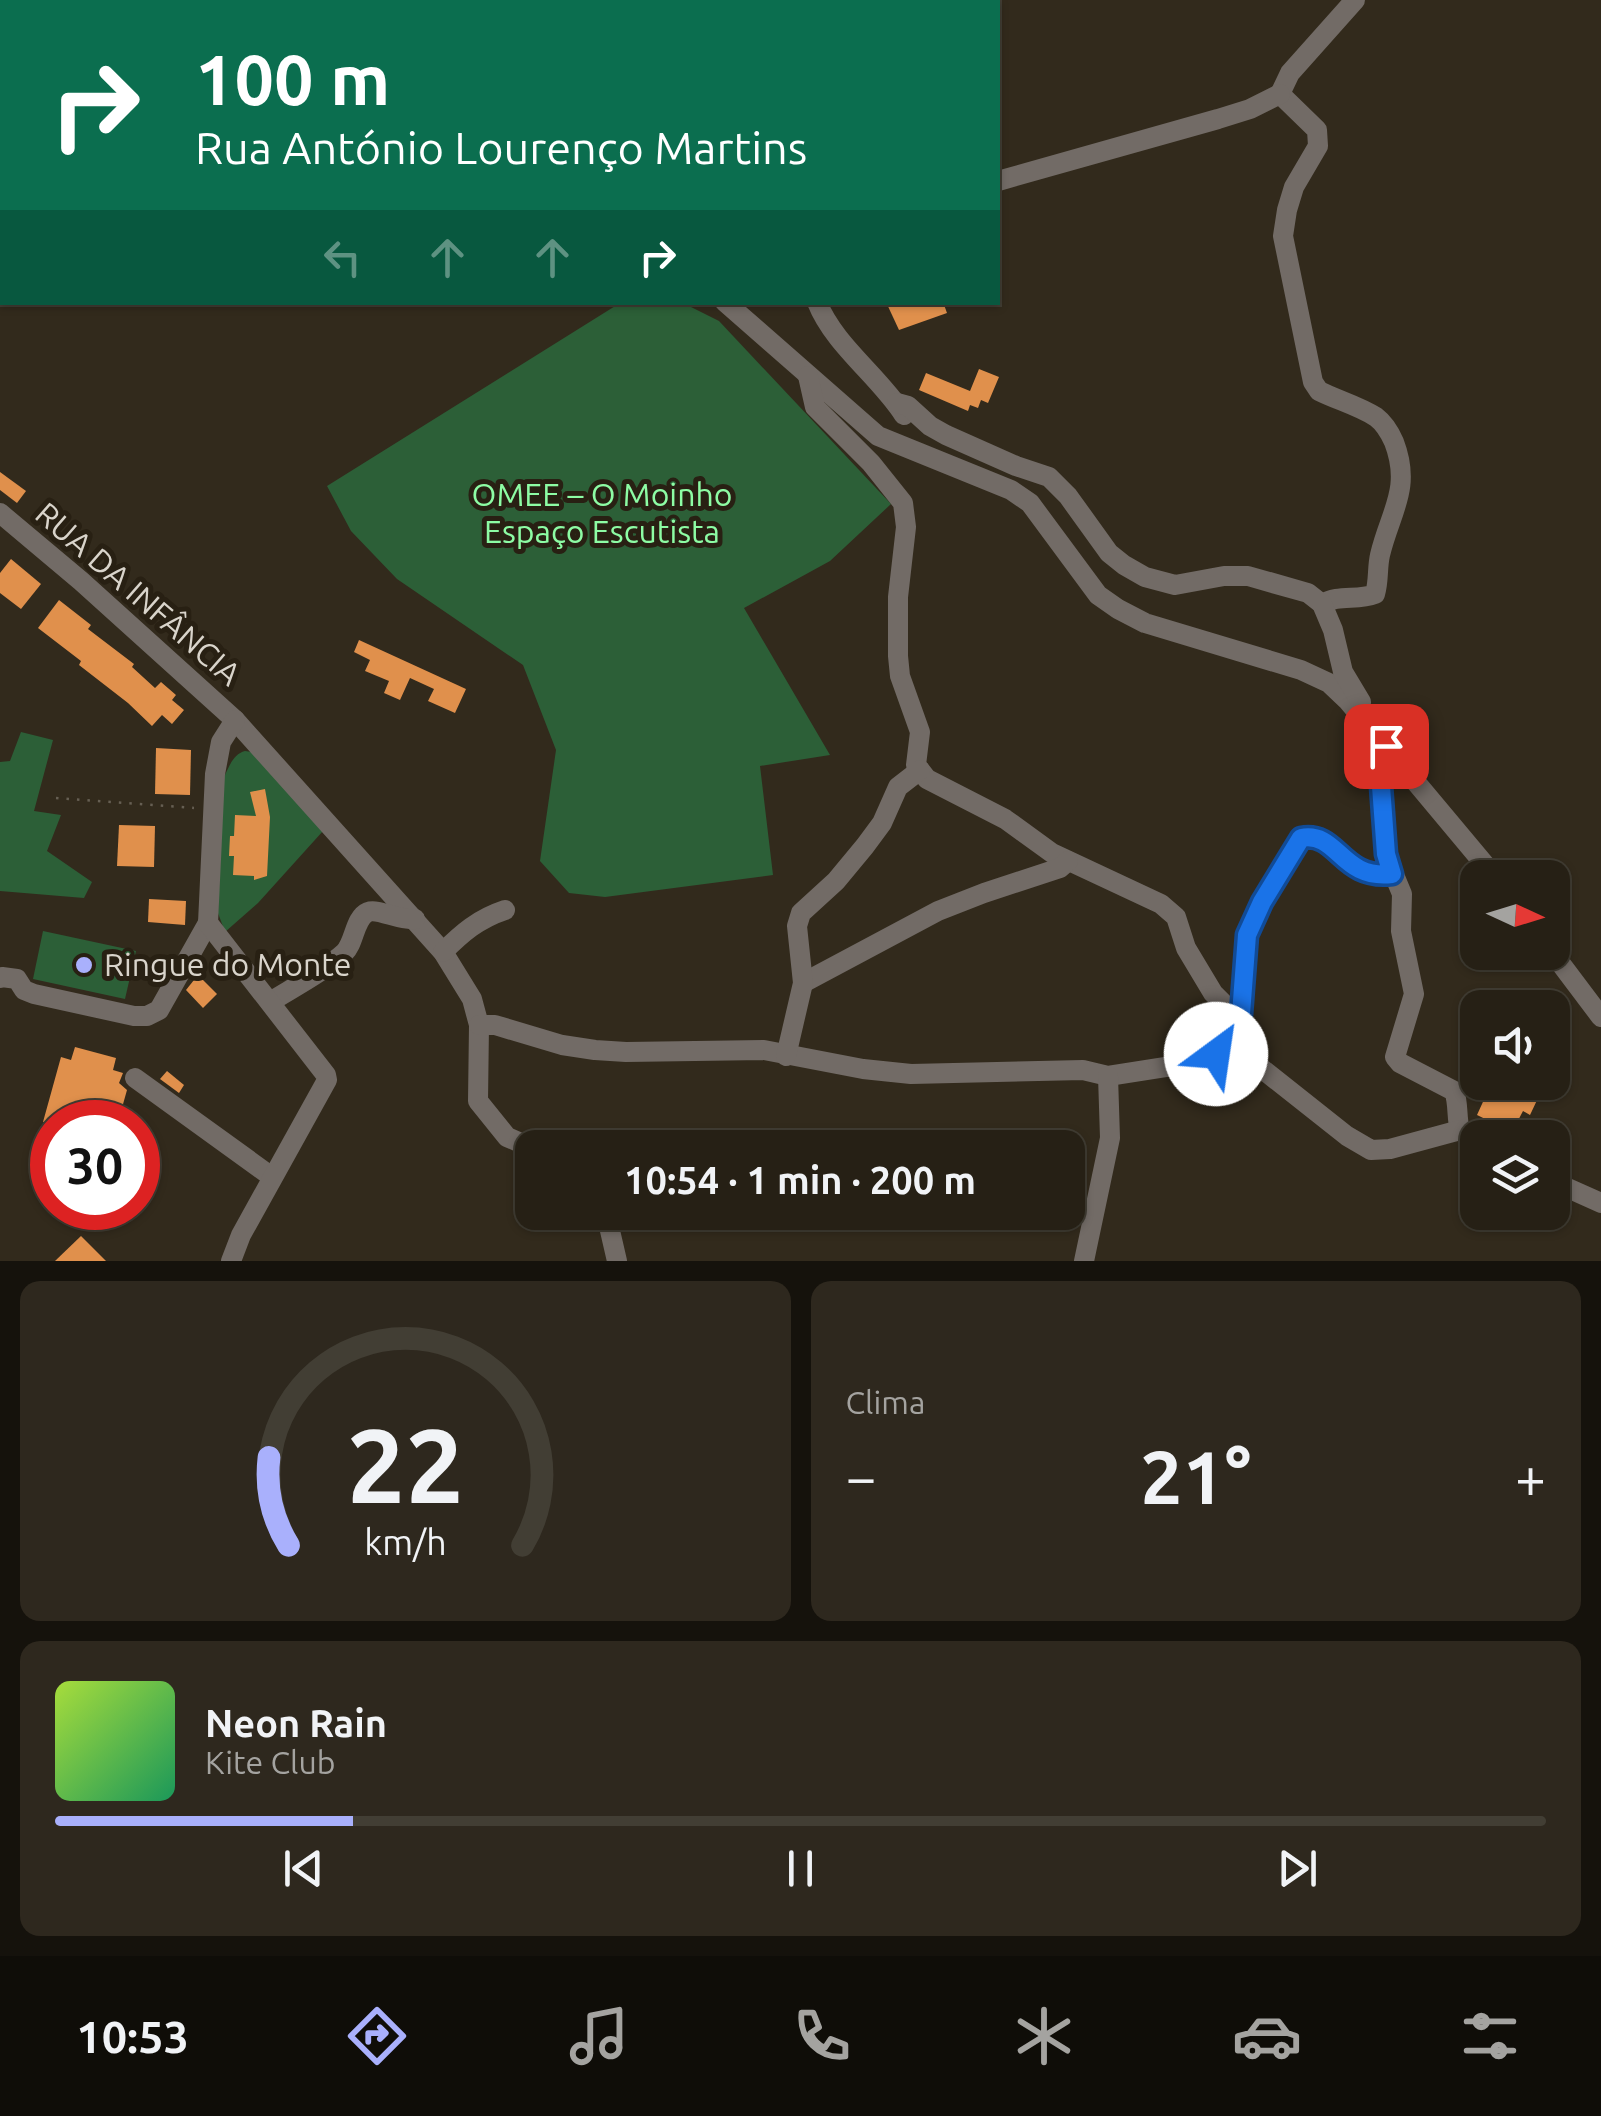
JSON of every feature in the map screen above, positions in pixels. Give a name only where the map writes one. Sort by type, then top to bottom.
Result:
[{"type":"street","points":[[1000,180],[1218,119],[1280,94],[1290,73],[1355,0]]},
{"type":"street","points":[[1280,94],[1317,130],[1318,146],[1294,187],[1282,236],[1313,382],[1319,390],[1377,418],[1400,456],[1402,485],[1380,557],[1374,594],[1364,598],[1333,598],[1322,604]]},
{"type":"street","points":[[728,305],[878,436],[1011,490],[1030,503],[1098,595],[1118,610],[1144,623],[1301,670],[1329,684],[1348,700],[1481,860]]},
{"type":"street","points":[[818,305],[824,320],[890,392],[910,424],[953,467]]},
{"type":"street","points":[[808,376],[815,407],[872,462],[903,502],[906,527],[898,598],[898,656],[900,676],[920,732],[916,765],[927,779],[1005,819],[1052,853],[1161,904],[1176,918],[1186,948],[1213,993],[1241,1014]]},
{"type":"street","points":[[897,403],[908,406],[946,435],[1049,477],[1068,496],[1109,553],[1145,576],[1176,585],[1248,576],[1308,594],[1322,604],[1343,672],[1379,725],[1384,743],[1379,759],[1386,854],[1402,894],[1401,932],[1414,994],[1395,1057],[1454,1091],[1460,1122]]},
{"type":"street","name":"RUA DA INFÂNCIA","points":[[0,514],[236,720],[443,952],[472,999],[479,1025]]},
{"type":"street","points":[[0,978],[17,979],[24,990],[34,994],[134,1016],[160,1010],[208,922],[215,774],[221,742],[236,720]]},
{"type":"street","points":[[786,1056],[804,983],[797,938],[802,914],[836,882],[865,846],[882,823],[898,787],[920,770]]},
{"type":"street","points":[[515,1141],[507,1137],[478,1101],[479,1025],[495,1025],[594,1050],[764,1050],[863,1070],[912,1074],[1082,1070],[1108,1076],[1191,1063],[1216,1054],[1238,1026],[1247,935],[1301,838],[1324,840],[1362,872],[1392,874]]},
{"type":"street","points":[[804,983],[938,912],[984,892],[1060,868],[1068,861]]},
{"type":"street","points":[[443,952],[485,916],[504,910]]},
{"type":"street","points":[[270,1002],[348,950],[362,917],[370,911],[403,921],[415,919]]},
{"type":"street","points":[[208,922],[327,1080],[240,1235],[231,1261]]},
{"type":"street","points":[[1566,970],[1601,1017]]},
{"type":"street","points":[[1226,1046],[1256,1064],[1346,1136],[1371,1150],[1460,1137]]},
{"type":"street","points":[[1084,1261],[1110,1138],[1108,1076]]},
{"type":"street","points":[[134,1078],[272,1178]]},
{"type":"street","points":[[1570,1189],[1601,1203]]},
{"type":"street","points":[[610,1230],[617,1261]]},
{"type":"path","points":[[56,798],[214,810]]},
{"type":"green space","name":"OMEE – O Moinho Espaço Escutista","points":[[617,305],[687,305],[719,321],[891,504],[830,561],[744,608],[830,755],[760,766],[773,875],[605,897],[569,893],[540,861],[556,750],[523,665],[397,579],[351,531],[327,486]]},
{"type":"green space","points":[[21,732],[53,740],[34,811],[61,815],[47,851],[92,882],[84,898],[0,891],[0,762],[10,761]]},
{"type":"green space","points":[[245,751],[252,752],[323,831],[258,903],[225,932],[218,913],[224,777],[234,758]]},
{"type":"green space","name":"Ringue do Monte","points":[[43,931],[136,951],[125,999],[33,979]]},
{"type":"building","points":[[887,305],[944,305],[947,313],[899,330]]},
{"type":"building","points":[[979,369],[999,377],[988,403],[981,400],[978,408],[970,405],[968,411],[919,390],[926,373],[970,391]]},
{"type":"building","points":[[0,472],[26,491],[17,503],[0,490]]},
{"type":"building","points":[[11,559],[41,584],[21,609],[0,593],[0,573]]},
{"type":"building","points":[[59,600],[91,625],[88,629],[134,664],[132,667],[155,688],[161,682],[176,695],[172,700],[184,710],[172,724],[162,715],[152,726],[79,665],[81,661],[38,628]]},
{"type":"building","points":[[359,640],[466,689],[455,713],[428,701],[434,689],[410,678],[400,700],[384,693],[389,681],[365,671],[370,660],[354,652]]},
{"type":"building","points":[[156,748],[191,750],[190,795],[155,794]]},
{"type":"building","points":[[265,789],[270,817],[267,876],[254,880],[254,876],[233,875],[234,856],[229,856],[235,815],[256,816],[250,792]]},
{"type":"building","points":[[119,825],[155,826],[154,867],[117,866]]},
{"type":"building","points":[[149,899],[186,901],[185,925],[148,922]]},
{"type":"building","points":[[198,975],[217,994],[203,1008],[186,990]]},
{"type":"building","points":[[75,1047],[116,1058],[113,1070],[123,1073],[119,1083],[127,1090],[124,1100],[49,1100],[61,1057],[71,1060]]},
{"type":"building","points":[[167,1071],[184,1085],[179,1093],[160,1079]]},
{"type":"building","points":[[1484,1100],[1537,1100],[1530,1115],[1523,1111],[1518,1120],[1487,1120],[1477,1115]]},
{"type":"building","points":[[81,1236],[106,1261],[55,1261]]},
{"type":"place","name":"Ringue do Monte","points":[[84,965]]},
{"type":"route","points":[[1216,1054],[1238,1026],[1247,935],[1301,838],[1324,840],[1362,872],[1392,874],[1386,854],[1379,759],[1386,746]]}]
